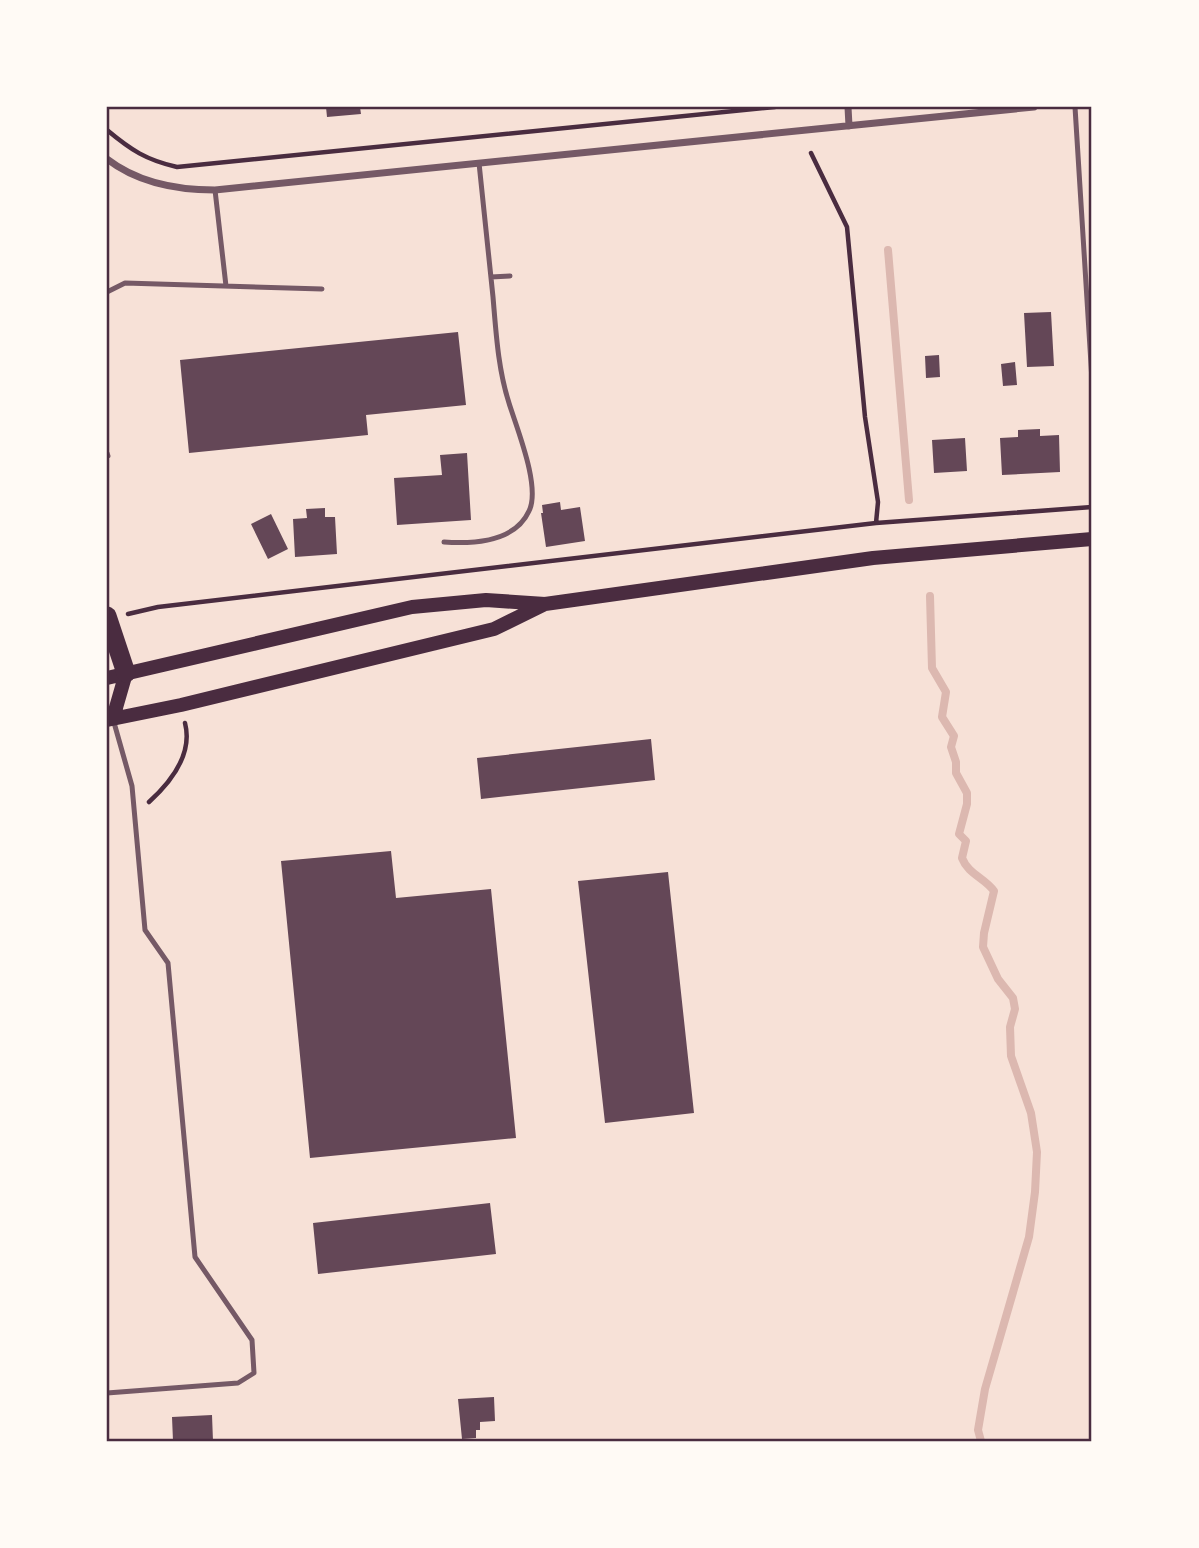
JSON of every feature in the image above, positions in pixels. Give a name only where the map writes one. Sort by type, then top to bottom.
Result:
[{"type":"highway","points":[[107,616],[116,675]]},
{"type":"main road","points":[[545,604],[494,629],[181,705],[109,717],[116,675],[412,607],[486,600],[545,604],[873,558],[1092,539]]},
{"type":"street","points":[[848,107],[849,126]]},
{"type":"street","points":[[107,159],[136,176],[168,187],[215,190],[1034,107]]},
{"type":"lane","points":[[1075,107],[1092,380]]},
{"type":"lane","points":[[444,542],[468,544],[488,541],[505,534],[524,521],[534,496],[498,355],[479,163]]},
{"type":"lane","points":[[215,190],[226,286]]},
{"type":"lane","points":[[491,277],[510,276]]},
{"type":"lane","points":[[107,292],[125,283],[322,289]]},
{"type":"lane","points":[[107,1393],[238,1383],[254,1373],[252,1340],[195,1257],[167,963],[145,930],[132,786],[109,717]]},
{"type":"path","points":[[107,130],[135,153],[177,167],[775,107]]},
{"type":"path","points":[[811,153],[846,227],[865,417],[878,502],[876,523]]},
{"type":"path","points":[[132,612],[876,523],[1092,507]]},
{"type":"path","points":[[136,815],[160,792],[182,759],[187,745],[185,723]]},
{"type":"building","points":[[326,107],[360,107],[361,114],[327,117]]},
{"type":"building","points":[[1051,312],[1054,366],[1027,367],[1024,313]]},
{"type":"building","points":[[458,332],[466,405],[366,415],[368,435],[189,453],[180,360]]},
{"type":"building","points":[[939,355],[940,377],[926,378],[925,356]]},
{"type":"building","points":[[1015,362],[1017,385],[1003,386],[1001,364]]},
{"type":"building","points":[[1040,429],[1040,436],[1059,435],[1060,472],[1002,475],[1000,438],[1018,437],[1018,430]]},
{"type":"building","points":[[965,438],[967,471],[934,473],[932,440]]},
{"type":"building","points":[[467,453],[471,520],[397,525],[394,478],[442,475],[440,455]]},
{"type":"building","points":[[560,502],[561,510],[580,507],[585,541],[546,547],[542,505]]},
{"type":"building","points":[[325,508],[325,517],[335,517],[337,554],[295,557],[293,519],[307,518],[306,509]]},
{"type":"building","points":[[271,514],[288,549],[268,559],[251,524]]},
{"type":"building","points":[[651,739],[655,780],[481,799],[477,758]]},
{"type":"building","points":[[391,851],[396,898],[491,889],[516,1138],[310,1158],[281,861]]},
{"type":"building","points":[[668,872],[694,1113],[605,1123],[578,881]]},
{"type":"building","points":[[490,1203],[496,1254],[318,1274],[313,1223]]},
{"type":"building","points":[[494,1397],[495,1421],[480,1422],[476,1438],[462,1439],[458,1399]]},
{"type":"building","points":[[212,1415],[213,1441],[173,1441],[172,1417]]},
{"type":"waterway","points":[[888,250],[909,500]]},
{"type":"waterway","points":[[930,596],[932,668],[946,692],[942,717],[954,736],[951,747],[956,773],[967,793],[967,804],[959,834],[966,841],[962,858],[968,868],[994,891],[983,947],[998,979],[1013,998],[1015,1009],[1010,1027],[1011,1056],[1031,1113],[1037,1152],[1029,1237],[985,1389],[978,1430],[981,1441]]}]
